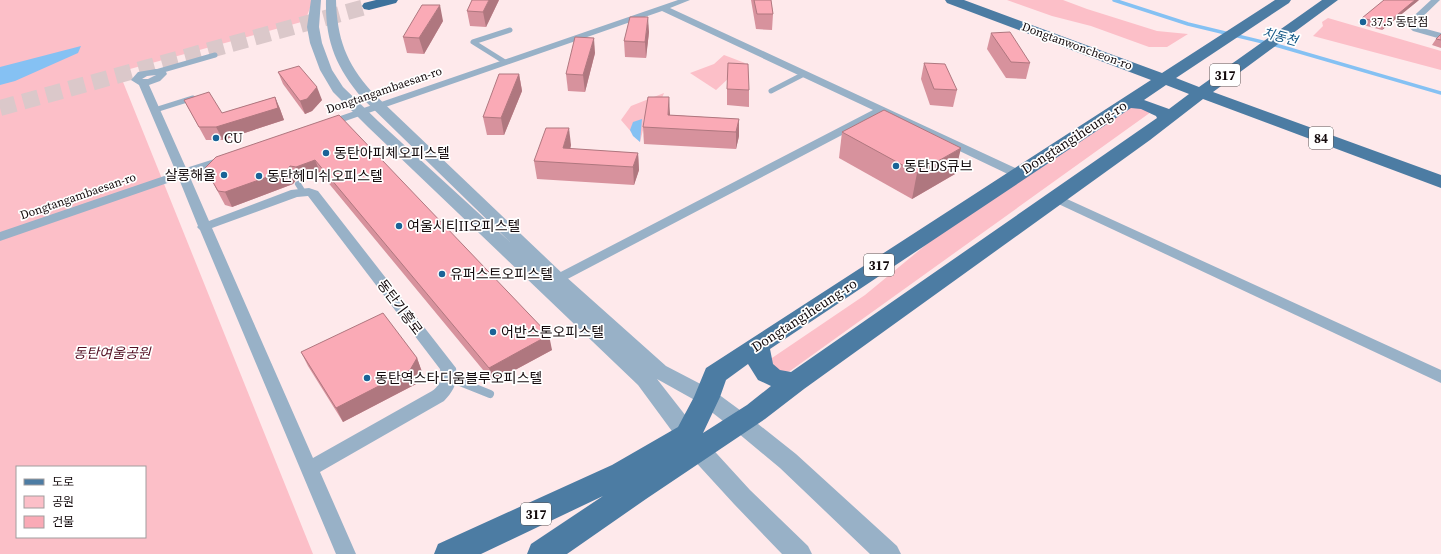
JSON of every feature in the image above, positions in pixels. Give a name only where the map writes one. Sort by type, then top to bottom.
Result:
[{"type":"highway","points":[[370,3],[392,0]]},
{"type":"main road","name":"Dongtanwoncheon-ro","points":[[952,0],[1170,74],[1208,89]]},
{"type":"main road","name":"Dongtanwoncheon-ro","points":[[986,0],[1096,39]]},
{"type":"main road","name":"Dongtangiheung-ro","points":[[694,442],[715,375],[758,345],[1284,0]]},
{"type":"main road","name":"317","points":[[449,554],[622,474],[740,422],[1166,120],[1330,0]]},
{"type":"main road","name":"Dongtanwoncheon-ro","points":[[1147,57],[1170,74]]},
{"type":"main road","name":"84","points":[[1208,89],[1441,168]]},
{"type":"main road","name":"84","points":[[1208,89],[1441,182]]},
{"type":"main road","points":[[1126,103],[1136,102],[1149,106],[1164,113],[1166,120]]},
{"type":"main road","points":[[758,345],[759,360],[766,374],[779,380],[795,382]]},
{"type":"main road","name":"317","points":[[542,554],[636,490],[694,442]]},
{"type":"street","points":[[316,0],[313,27],[322,60],[333,82],[369,109],[659,370],[707,397],[740,422],[788,461],[888,554]]},
{"type":"street","points":[[331,0],[332,30],[340,56],[369,109],[645,379],[694,442],[742,497],[799,554]]},
{"type":"street","name":"Dongtangambaesan-ro","points":[[315,128],[686,0]]},
{"type":"street","points":[[1437,2],[1409,24],[1416,29],[1441,36]]},
{"type":"street","points":[[662,8],[1018,174]]},
{"type":"street","points":[[159,73],[144,74],[136,78],[137,81],[143,82],[181,174],[346,554]]},
{"type":"street","points":[[558,279],[882,110]]},
{"type":"street","name":"Dongtangambaesan-ro","points":[[0,237],[241,154]]},
{"type":"street","name":"동탄기흥로","points":[[204,227],[295,193],[300,188],[314,194],[448,368],[450,378]]},
{"type":"street","points":[[1056,198],[1441,377]]},
{"type":"street","points":[[309,468],[438,396],[448,387],[450,378]]},
{"type":"lane","points":[[505,62],[473,42],[510,30]]},
{"type":"lane","points":[[159,73],[172,66],[215,55]]},
{"type":"lane","points":[[771,91],[804,74]]},
{"type":"lane","points":[[155,110],[198,97]]},
{"type":"lane","points":[[450,378],[490,394]]},
{"type":"green space","name":"동탄여울공원","points":[[0,0],[313,0],[305,21],[119,72],[313,554],[0,554]]},
{"type":"green space","points":[[1007,0],[1063,0],[1157,31],[1188,34],[1167,47],[1149,47],[1091,26],[1052,16]]},
{"type":"green space","points":[[1328,18],[1441,51],[1441,70],[1313,36],[1323,26],[1322,22]]},
{"type":"green space","points":[[724,55],[745,63],[716,90],[690,73],[714,64]]},
{"type":"green space","points":[[664,93],[657,111],[644,117],[640,142],[621,120],[631,106]]},
{"type":"green space","points":[[1129,107],[1138,107],[1151,112],[790,371],[783,373],[775,371],[769,360],[865,295],[939,234]]},
{"type":"water","points":[[81,46],[78,53],[15,81],[0,85],[0,67]]},
{"type":"water","points":[[642,119],[640,142],[633,136],[630,130],[633,122]]},
{"type":"building","points":[[472,0],[489,0],[483,12],[467,11]]},
{"type":"building","points":[[754,0],[771,0],[773,14],[757,14]]},
{"type":"building","points":[[1384,0],[1415,0],[1386,24],[1362,18]]},
{"type":"building","points":[[422,5],[440,5],[419,38],[403,37]]},
{"type":"building","points":[[630,17],[648,17],[645,42],[624,41]]},
{"type":"building","points":[[1010,32],[1030,63],[1011,62],[991,33]]},
{"type":"building","points":[[1441,34],[1441,40],[1436,39]]},
{"type":"building","points":[[575,37],[594,38],[583,75],[566,74]]},
{"type":"building","points":[[728,63],[748,64],[749,90],[727,89]]},
{"type":"building","points":[[924,63],[945,64],[957,90],[934,89]]},
{"type":"building","points":[[299,66],[317,87],[307,99],[300,101],[278,72]]},
{"type":"building","points":[[499,74],[519,74],[501,118],[483,117]]},
{"type":"building","points":[[209,92],[222,113],[275,97],[278,108],[216,127],[199,127],[184,100]]},
{"type":"building","points":[[648,97],[669,97],[668,115],[739,119],[736,132],[643,127]]},
{"type":"building","points":[[884,110],[961,148],[917,173],[842,132]]},
{"type":"building","points":[[339,115],[549,335],[489,368],[315,160],[296,167],[290,166],[287,170],[225,192],[218,191],[205,168],[216,157]]},
{"type":"building","points":[[546,128],[569,128],[563,148],[638,153],[633,167],[534,161]]},
{"type":"building","name":"동탄역스타디움블루오피스텔","points":[[383,313],[417,358],[410,370],[336,408],[301,352]]},
{"type":"waterway","name":"치동천","points":[[1114,0],[1188,24],[1279,46],[1441,93]]},
{"type":"tunnel","points":[[0,108],[369,6]]},
{"type":"place","name":"37.5 동탄점","points":[[1363,22]]},
{"type":"place","name":"CU","points":[[216,138]]},
{"type":"place","name":"동탄아피체오피스텔","points":[[326,153]]},
{"type":"place","name":"동탄DS큐브","points":[[896,166]]},
{"type":"place","name":"살롱해율","points":[[224,175]]},
{"type":"place","name":"동탄헤미쉬오피스텔","points":[[259,176]]},
{"type":"place","name":"여울시티II오피스텔","points":[[399,226]]},
{"type":"place","name":"유퍼스트오피스텔","points":[[442,274]]},
{"type":"place","name":"어반스톤오피스텔","points":[[493,332]]},
{"type":"place","name":"동탄역스타디움블루오피스텔","points":[[367,378]]}]
